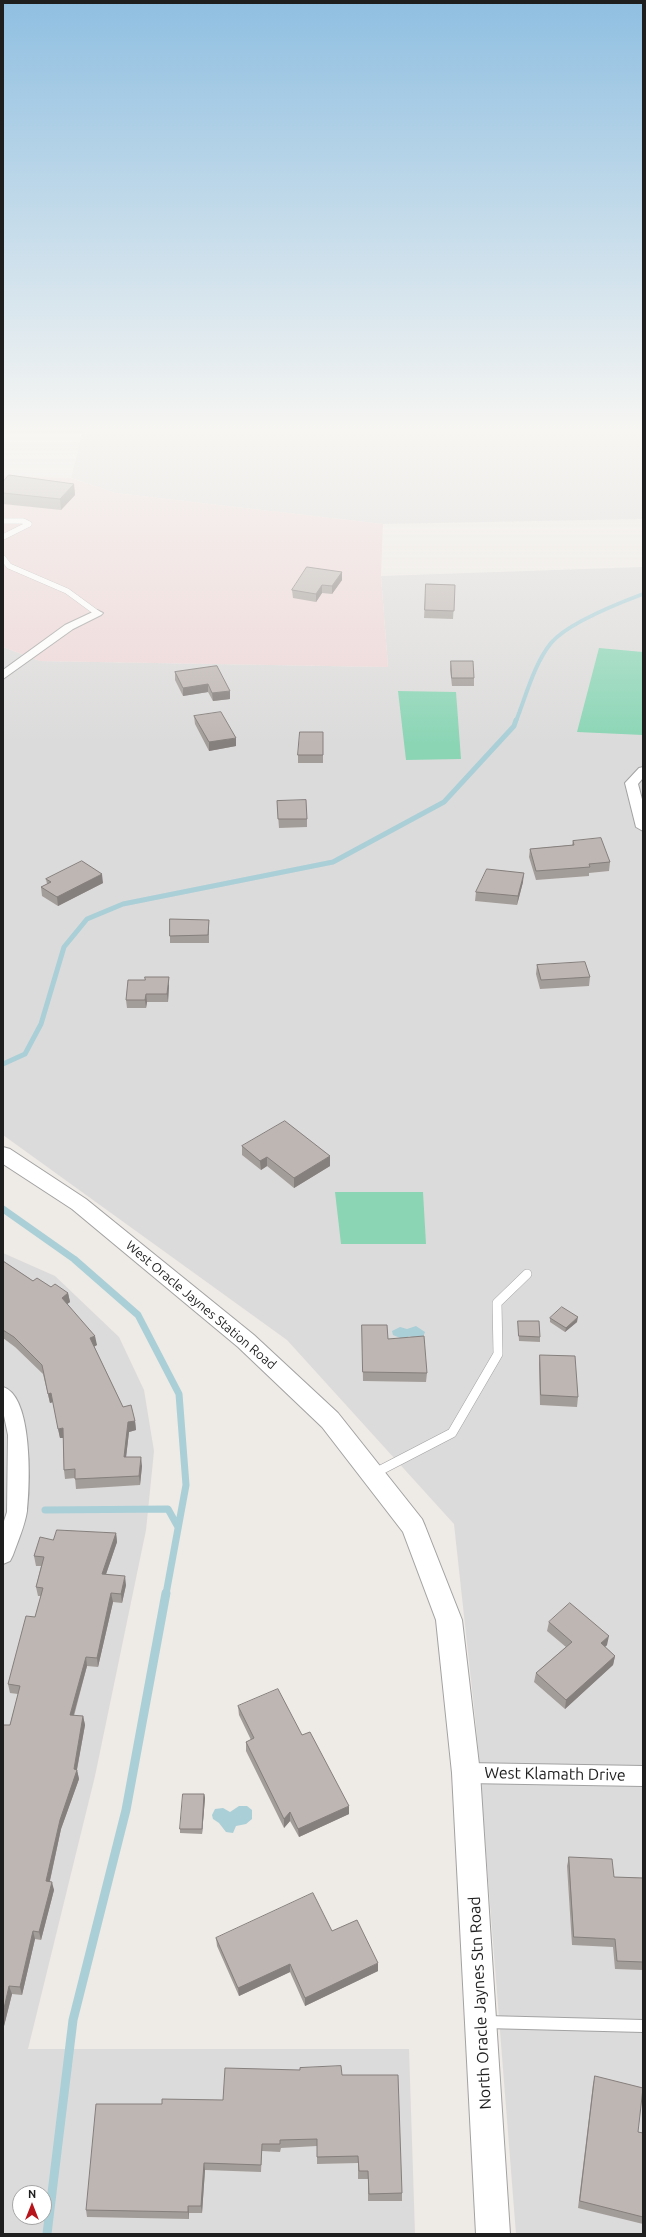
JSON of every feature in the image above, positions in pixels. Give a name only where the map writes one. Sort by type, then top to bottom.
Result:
[{"type":"street","points":[[3,675],[69,627],[97,614]]},
{"type":"street","points":[[643,771],[631,783],[643,827]]},
{"type":"street","name":"West Oracle Jaynes Station Road","points":[[3,1154],[79,1204],[246,1341],[330,1420],[413,1526],[430,1567],[449,1620],[466,1772]]},
{"type":"street","points":[[3,1394],[11,1405],[18,1435],[10,1511],[3,1555]]},
{"type":"street","name":"West Klamath Drive","points":[[466,1772],[643,1776]]},
{"type":"street","name":"North Oracle Jaynes Stn Road","points":[[466,1772],[493,2234]]},
{"type":"lane","points":[[3,558],[9,566],[65,588],[83,599],[97,614]]},
{"type":"lane","points":[[372,1474],[452,1433],[498,1354],[497,1303],[527,1274]]},
{"type":"lane","points":[[481,2022],[643,2026]]},
{"type":"shaded area","points":[[3,534],[383,534],[381,576],[388,667],[40,661],[3,647]]},
{"type":"shaded area","points":[[643,567],[643,2234],[516,2234],[476,1726],[454,1524],[287,1340],[3,1135],[3,647],[40,661],[388,667],[381,576]]},
{"type":"shaded area","points":[[3,1253],[55,1276],[119,1337],[144,1390],[154,1451],[146,1530],[95,1776],[28,2049],[409,2049],[415,2234],[3,2234]]},
{"type":"green space","points":[[599,648],[643,652],[643,735],[577,732]]},
{"type":"green space","points":[[398,691],[456,692],[461,759],[406,760]]},
{"type":"green space","points":[[335,1192],[423,1192],[426,1244],[341,1244]]},
{"type":"water","points":[[416,1326],[425,1332],[423,1337],[417,1339],[409,1336],[405,1340],[393,1335],[392,1331],[400,1327],[407,1329]]},
{"type":"water","points":[[239,1806],[247,1806],[252,1810],[252,1819],[246,1824],[236,1826],[233,1833],[226,1832],[219,1823],[213,1819],[212,1815],[215,1809],[223,1808],[230,1812]]},
{"type":"building","points":[[307,567],[342,572],[332,586],[322,585],[316,594],[292,590]]},
{"type":"building","points":[[426,584],[455,585],[454,611],[425,610]]},
{"type":"building","points":[[451,661],[473,661],[474,678],[452,678]]},
{"type":"building","points":[[217,666],[230,691],[212,693],[208,684],[183,688],[175,672]]},
{"type":"building","points":[[221,712],[236,738],[209,742],[194,716]]},
{"type":"building","points":[[300,732],[323,732],[323,755],[298,755]]},
{"type":"building","points":[[306,800],[307,819],[278,819],[277,801]]},
{"type":"building","points":[[601,838],[610,862],[589,864],[590,867],[536,871],[530,849],[574,845],[573,841]]},
{"type":"building","points":[[82,861],[102,874],[57,897],[41,887],[51,882],[46,879]]},
{"type":"building","points":[[487,869],[524,873],[518,896],[476,892]]},
{"type":"building","points":[[170,919],[209,920],[208,935],[170,936]]},
{"type":"building","points":[[585,962],[590,977],[541,980],[537,965]]},
{"type":"building","points":[[145,977],[169,977],[167,994],[146,994],[145,1000],[126,1000],[128,980],[145,980]]},
{"type":"building","points":[[285,1121],[330,1156],[294,1178],[267,1157],[260,1161],[242,1146]]},
{"type":"building","points":[[3,1261],[33,1281],[37,1278],[51,1287],[55,1284],[68,1293],[62,1298],[95,1336],[90,1338],[123,1407],[131,1405],[135,1421],[128,1422],[124,1457],[141,1457],[139,1476],[75,1479],[75,1469],[64,1470],[63,1428],[58,1429],[51,1393],[48,1394],[42,1365],[14,1337],[3,1330]]},
{"type":"building","points":[[562,1307],[578,1317],[566,1328],[550,1318]]},
{"type":"building","points":[[518,1321],[539,1321],[540,1337],[519,1336]]},
{"type":"building","points":[[362,1325],[387,1325],[388,1339],[424,1336],[427,1373],[363,1372]]},
{"type":"building","points":[[540,1355],[575,1356],[578,1397],[541,1395]]},
{"type":"building","points":[[57,1530],[116,1533],[102,1574],[125,1576],[121,1594],[111,1593],[97,1658],[86,1657],[70,1715],[83,1716],[74,1769],[77,1770],[60,1820],[46,1881],[52,1882],[39,1932],[33,1931],[20,1987],[9,1986],[3,2013],[3,1725],[10,1725],[20,1686],[8,1684],[26,1616],[35,1617],[43,1588],[36,1587],[44,1557],[34,1556],[40,1537],[53,1540]]},
{"type":"building","points":[[570,1603],[609,1636],[601,1643],[615,1656],[566,1700],[536,1673],[572,1642],[549,1622]]},
{"type":"building","points":[[278,1689],[302,1735],[310,1732],[349,1806],[298,1829],[290,1812],[284,1819],[246,1742],[254,1738],[238,1706]]},
{"type":"building","points":[[183,1794],[204,1794],[202,1829],[180,1829]]},
{"type":"building","points":[[569,1857],[612,1859],[614,1877],[643,1878],[643,1962],[617,1961],[615,1939],[574,1937]]},
{"type":"building","points":[[313,1893],[332,1931],[357,1920],[378,1963],[305,1998],[290,1964],[238,1988],[216,1938]]},
{"type":"building","points":[[341,2066],[342,2075],[398,2075],[402,2193],[369,2194],[368,2171],[359,2171],[358,2156],[317,2157],[317,2139],[280,2140],[280,2144],[262,2144],[261,2165],[204,2163],[201,2206],[188,2206],[188,2212],[86,2210],[96,2104],[162,2104],[162,2099],[223,2100],[225,2068],[300,2070],[300,2068]]},
{"type":"building","points":[[595,2076],[643,2088],[638,2132],[643,2133],[643,2217],[580,2201]]},
{"type":"waterway","points":[[516,721],[535,670],[551,643],[569,628],[594,614],[643,594]]},
{"type":"waterway","points":[[3,1064],[25,1054],[41,1024],[64,947],[87,919],[123,904],[333,862],[444,802],[514,726],[516,720]]},
{"type":"waterway","points":[[3,1209],[74,1259],[138,1315],[179,1394],[186,1485],[166,1594]]},
{"type":"waterway","points":[[45,1510],[168,1509],[178,1527]]},
{"type":"waterway","points":[[47,2234],[73,2020],[126,1810],[166,1593]]}]
